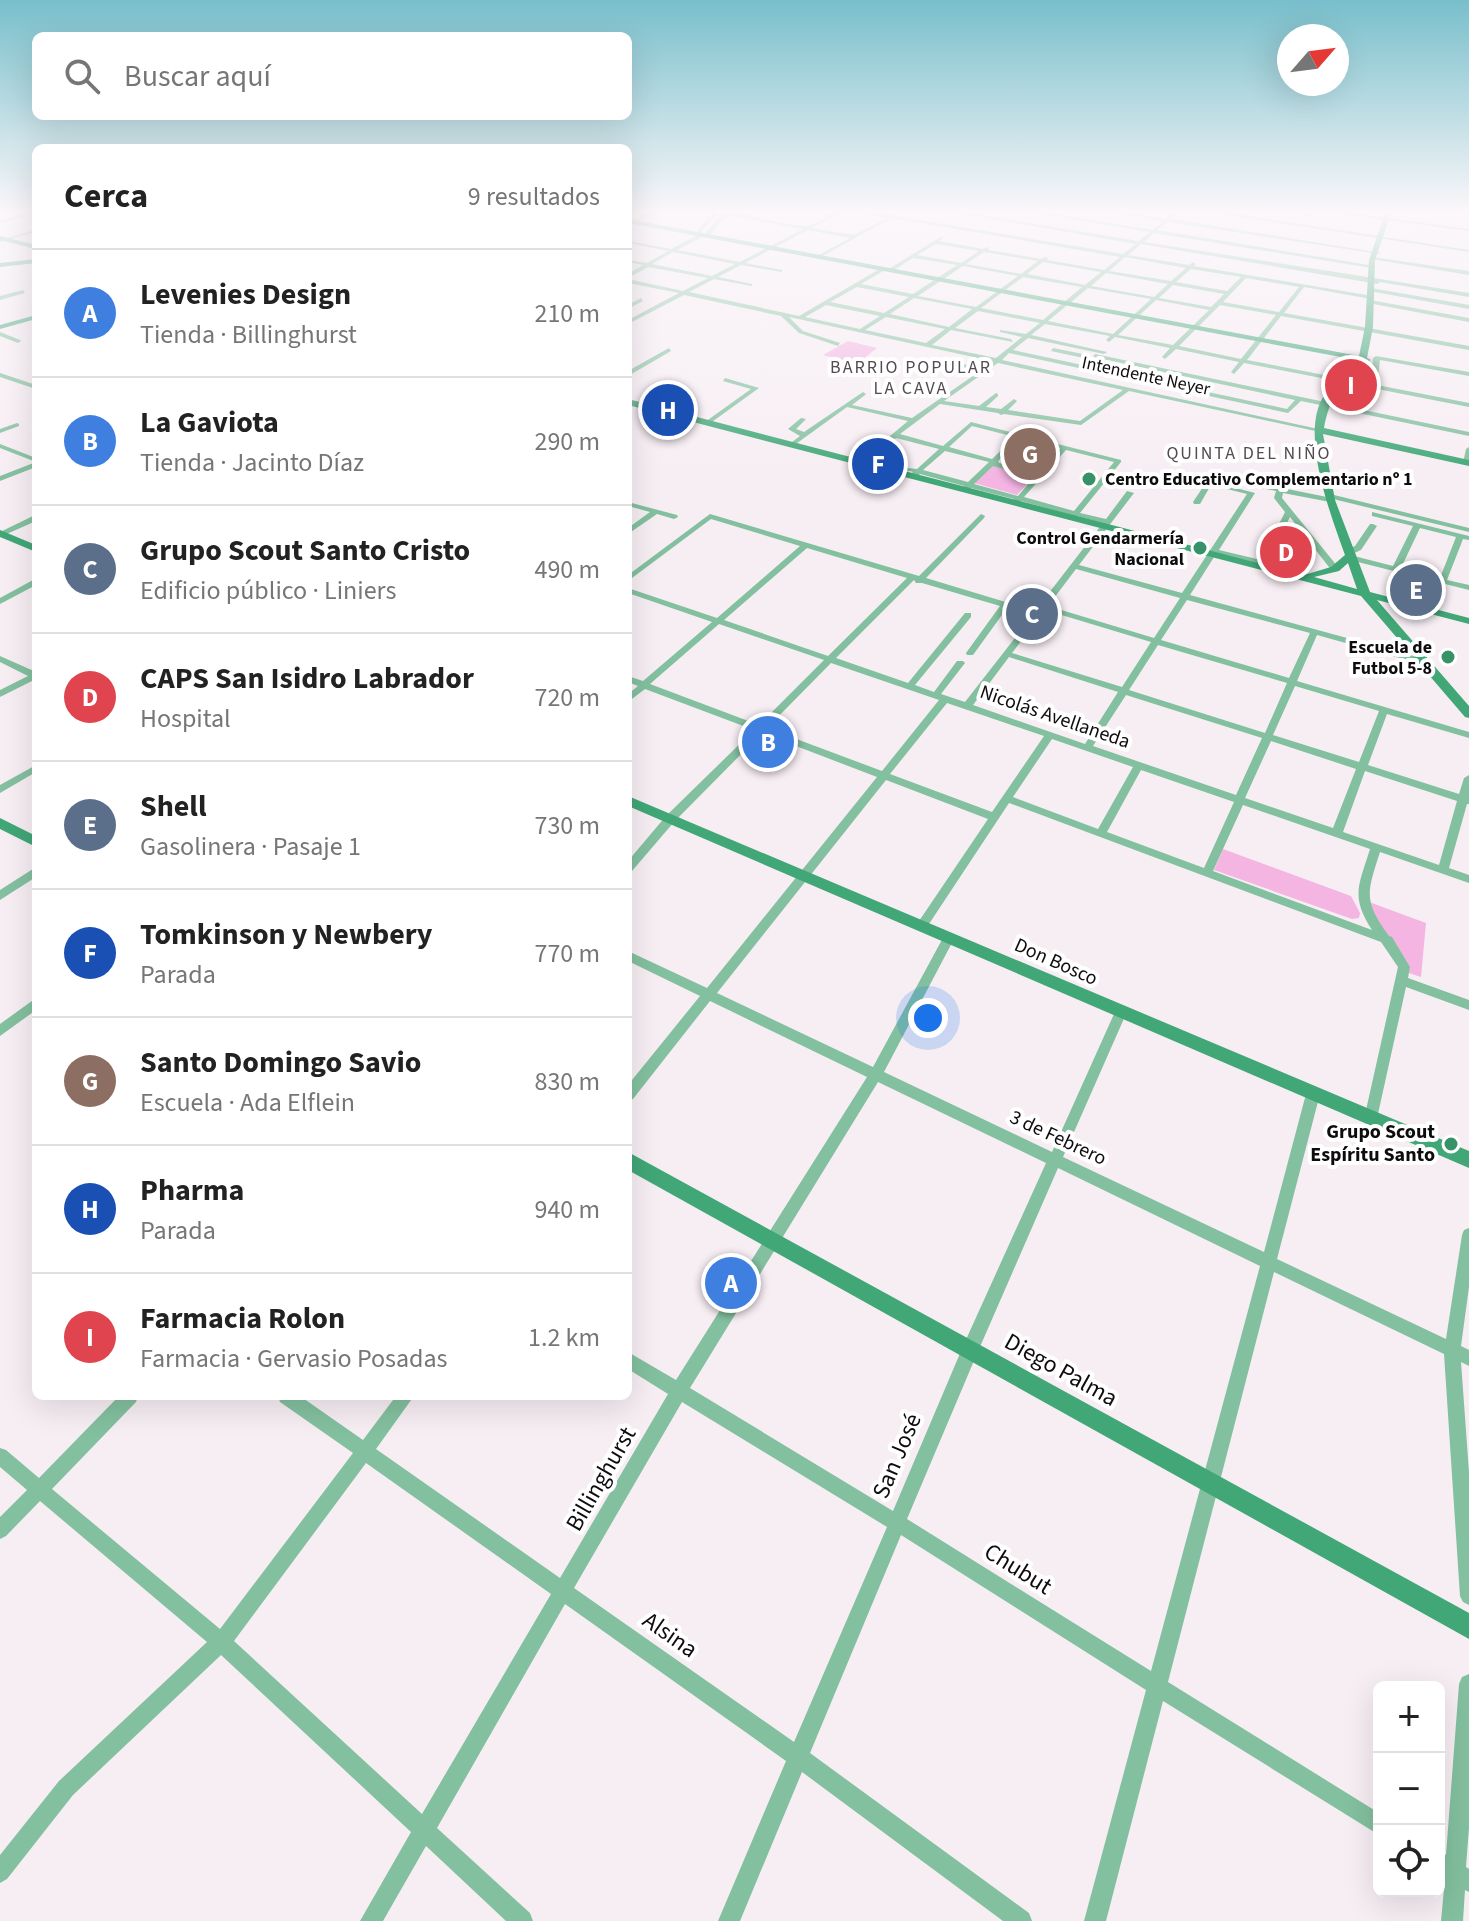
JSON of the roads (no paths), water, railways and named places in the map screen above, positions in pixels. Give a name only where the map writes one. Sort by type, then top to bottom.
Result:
[{"type":"street","points":[[632,320],[669,301]]},
{"type":"street","name":"Intendente Neyer","points":[[714,301],[926,346],[991,364],[1128,389],[1467,463]]},
{"type":"street","points":[[800,318],[830,301]]},
{"type":"street","points":[[859,332],[908,301]]},
{"type":"street","points":[[933,301],[1469,405]]},
{"type":"street","points":[[926,346],[988,301]]},
{"type":"street","points":[[1054,301],[1262,340],[1469,374]]},
{"type":"street","points":[[862,462],[1070,301]]},
{"type":"street","points":[[1065,376],[1095,355],[1152,301]]},
{"type":"street","points":[[1164,301],[1214,309]]},
{"type":"street","points":[[1165,357],[1222,301]]},
{"type":"street","points":[[1234,372],[1291,301]]},
{"type":"street","points":[[1373,301],[1368,358],[1374,387]]},
{"type":"street","points":[[1408,301],[1469,320]]},
{"type":"street","points":[[1433,301],[1469,307]]},
{"type":"street","points":[[826,303],[1018,343],[1276,387]]},
{"type":"street","points":[[1220,303],[1469,348]]},
{"type":"street","points":[[783,315],[801,332],[838,344]]},
{"type":"street","points":[[2,326],[32,318]]},
{"type":"street","points":[[1002,331],[1298,400],[1469,434]]},
{"type":"street","points":[[0,334],[18,341]]},
{"type":"street","points":[[632,372],[669,350]]},
{"type":"street","points":[[1007,351],[1288,411],[1298,400]]},
{"type":"street","points":[[1368,358],[1339,380],[1324,404],[1320,430],[1330,498],[1365,594],[1469,714]]},
{"type":"street","points":[[950,365],[991,364]]},
{"type":"street","points":[[0,375],[32,386]]},
{"type":"street","points":[[0,386],[16,380]]},
{"type":"street","points":[[707,423],[756,388],[725,380]]},
{"type":"street","points":[[1072,431],[1128,389]]},
{"type":"street","points":[[791,445],[863,394]]},
{"type":"street","points":[[980,409],[996,395]]},
{"type":"street","points":[[1001,413],[1014,401]]},
{"type":"street","points":[[937,402],[1081,423]]},
{"type":"street","points":[[632,403],[880,467],[916,473],[1469,621]]},
{"type":"street","points":[[846,405],[913,420]]},
{"type":"street","points":[[1265,418],[1271,407]]},
{"type":"street","points":[[803,419],[791,429],[804,435]]},
{"type":"street","points":[[916,473],[971,424],[1119,461],[1073,515]]},
{"type":"street","points":[[0,431],[17,425]]},
{"type":"street","points":[[894,435],[1039,476]]},
{"type":"street","points":[[967,487],[1020,436]]},
{"type":"street","points":[[0,446],[32,460]]},
{"type":"street","points":[[1017,500],[1065,447]]},
{"type":"street","points":[[1467,463],[1469,449]]},
{"type":"street","points":[[0,479],[32,464]]},
{"type":"street","points":[[1197,502],[1215,476],[1372,506],[1469,530]]},
{"type":"street","points":[[1088,747],[1251,493],[1190,478]]},
{"type":"street","points":[[1280,490],[1278,498],[1288,513],[1335,569]]},
{"type":"street","points":[[967,706],[1130,493]]},
{"type":"street","points":[[632,505],[674,517]]},
{"type":"street","points":[[1372,506],[1373,512],[1385,518],[1464,537],[1443,579]]},
{"type":"street","points":[[632,529],[655,512]]},
{"type":"street","points":[[1261,565],[1288,513]]},
{"type":"street","points":[[632,576],[710,516],[1005,605],[1038,610],[1156,642],[1469,735]]},
{"type":"street","points":[[632,863],[670,819],[759,729],[981,516]]},
{"type":"street","points":[[1,534],[32,520]]},
{"type":"street","points":[[1309,575],[1335,569],[1358,548],[1373,526]]},
{"type":"street","points":[[1396,569],[1417,526]]},
{"type":"street","points":[[1,534],[32,547]]},
{"type":"street","points":[[632,696],[805,545]]},
{"type":"street","points":[[1349,555],[1469,586]]},
{"type":"street","points":[[1261,565],[1309,575],[1365,594]]},
{"type":"street","points":[[1073,566],[1421,661]]},
{"type":"street","points":[[0,601],[32,584]]},
{"type":"street","name":"Nicolás Avellaneda","points":[[632,591],[1469,879]]},
{"type":"street","points":[[970,653],[1005,605]]},
{"type":"street","points":[[910,686],[968,615]]},
{"type":"street","points":[[1207,873],[1314,633]]},
{"type":"street","points":[[1007,654],[1466,800]]},
{"type":"street","points":[[0,659],[32,673]]},
{"type":"street","points":[[632,1090],[885,777],[960,663]]},
{"type":"street","points":[[0,694],[32,677]]},
{"type":"street","points":[[632,680],[994,817]]},
{"type":"street","points":[[1337,833],[1384,709]]},
{"type":"street","points":[[921,927],[1050,734]]},
{"type":"street","points":[[1101,834],[1139,765]]},
{"type":"street","points":[[0,790],[32,770]]},
{"type":"street","points":[[1443,870],[1466,800],[1469,778]]},
{"type":"street","points":[[1007,799],[1388,940]]},
{"type":"street","name":"Don Bosco","points":[[632,803],[1120,1014],[1469,1160]]},
{"type":"street","points":[[0,823],[32,840]]},
{"type":"street","points":[[1371,1119],[1404,967],[1364,907],[1363,895],[1376,847]]},
{"type":"street","points":[[0,896],[32,874]]},
{"type":"street","name":"Billinghurst","points":[[371,1921],[679,1391],[876,1074],[948,939]]},
{"type":"street","name":"3 de Febrero","points":[[632,958],[1469,1358]]},
{"type":"street","points":[[1403,981],[1469,1005]]},
{"type":"street","points":[[0,1031],[32,1006]]},
{"type":"street","name":"San José","points":[[729,1921],[970,1350],[1120,1014]]},
{"type":"street","points":[[1095,1921],[1313,1094]]},
{"type":"street","name":"Diego Palma","points":[[632,1162],[1469,1627]]},
{"type":"street","points":[[1469,1235],[1452,1350],[1469,1596]]},
{"type":"street","name":"Chubut","points":[[632,1362],[897,1523],[1373,1821]]},
{"type":"street","points":[[0,1530],[126,1400]]},
{"type":"street","name":"Alsina","points":[[292,1400],[798,1757],[1021,1921]]},
{"type":"street","points":[[0,1872],[75,1778],[221,1642],[403,1400]]},
{"type":"street","points":[[0,1456],[221,1642],[522,1921]]},
{"type":"street","points":[[1452,1921],[1469,1684]]},
{"type":"place","name":"Farmacia Rolon","points":[[1351,385]]},
{"type":"place","name":"Pharma","points":[[668,410]]},
{"type":"place","name":"Santo Domingo Savio","points":[[1030,454]]},
{"type":"place","name":"Tomkinson y Newbery","points":[[878,464]]},
{"type":"place","name":"Centro Educativo Complementario nº 1","points":[[1089,479]]},
{"type":"place","name":"Control Gendarmería Nacional","points":[[1200,548]]},
{"type":"place","name":"CAPS San Isidro Labrador","points":[[1286,552]]},
{"type":"place","name":"Shell","points":[[1416,590]]},
{"type":"place","name":"Grupo Scout Santo Cristo","points":[[1032,614]]},
{"type":"place","name":"Escuela de Futbol 5-8","points":[[1448,657]]},
{"type":"place","name":"La Gaviota","points":[[768,742]]},
{"type":"place","name":"Grupo Scout Espíritu Santo","points":[[1451,1144]]},
{"type":"place","name":"Levenies Design","points":[[731,1283]]},
{"type":"district","name":"BARRIO POPULAR LA CAVA","points":[[911,377]]},
{"type":"district","name":"QUINTA DEL NIÑO","points":[[1249,453]]}]
